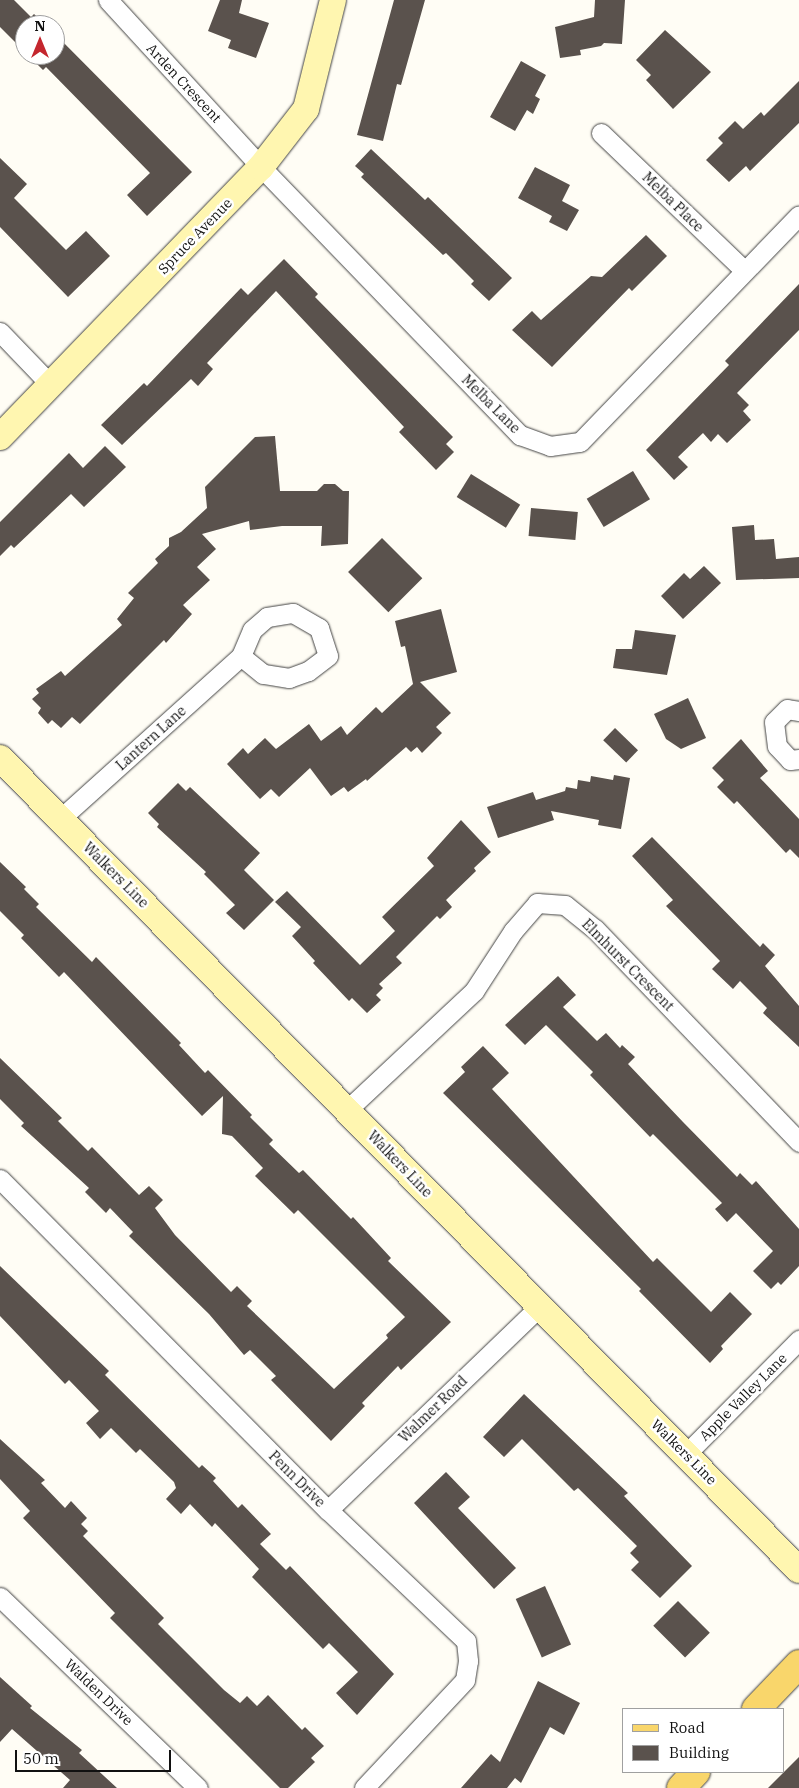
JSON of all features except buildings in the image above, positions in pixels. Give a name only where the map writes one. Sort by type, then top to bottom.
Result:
[{"type":"main road","name":"Spruce Avenue","points":[[0,437],[52,386],[261,167],[306,109],[333,0]]},
{"type":"main road","name":"Walkers Line","points":[[0,758],[348,1109],[538,1308],[686,1454],[799,1570]]},
{"type":"main road","points":[[757,1708],[799,1664]]},
{"type":"main road","points":[[681,1788],[695,1773]]},
{"type":"street","name":"Arden Crescent","points":[[108,0],[261,167]]},
{"type":"street","name":"Melba Place","points":[[602,133],[745,271]]},
{"type":"street","name":"Melba Lane","points":[[261,167],[520,435],[550,446],[580,442],[799,215]]},
{"type":"street","points":[[0,332],[52,386]]},
{"type":"street","name":"Lantern Lane","points":[[60,820],[241,656]]},
{"type":"street","points":[[799,710],[787,708],[774,722],[776,746],[790,760],[799,759]]},
{"type":"street","name":"Elmhurst Crescent","points":[[348,1109],[474,991],[513,931],[537,903],[565,905],[595,929],[799,1142]]},
{"type":"street","name":"Penn Drive","points":[[0,1179],[328,1510],[466,1642],[468,1661],[465,1680],[364,1788]]},
{"type":"street","name":"Walmer Road","points":[[328,1510],[538,1308]]},
{"type":"street","name":"Apple Valley Lane","points":[[686,1454],[799,1340]]},
{"type":"street","name":"Walden Drive","points":[[0,1597],[198,1788]]}]
